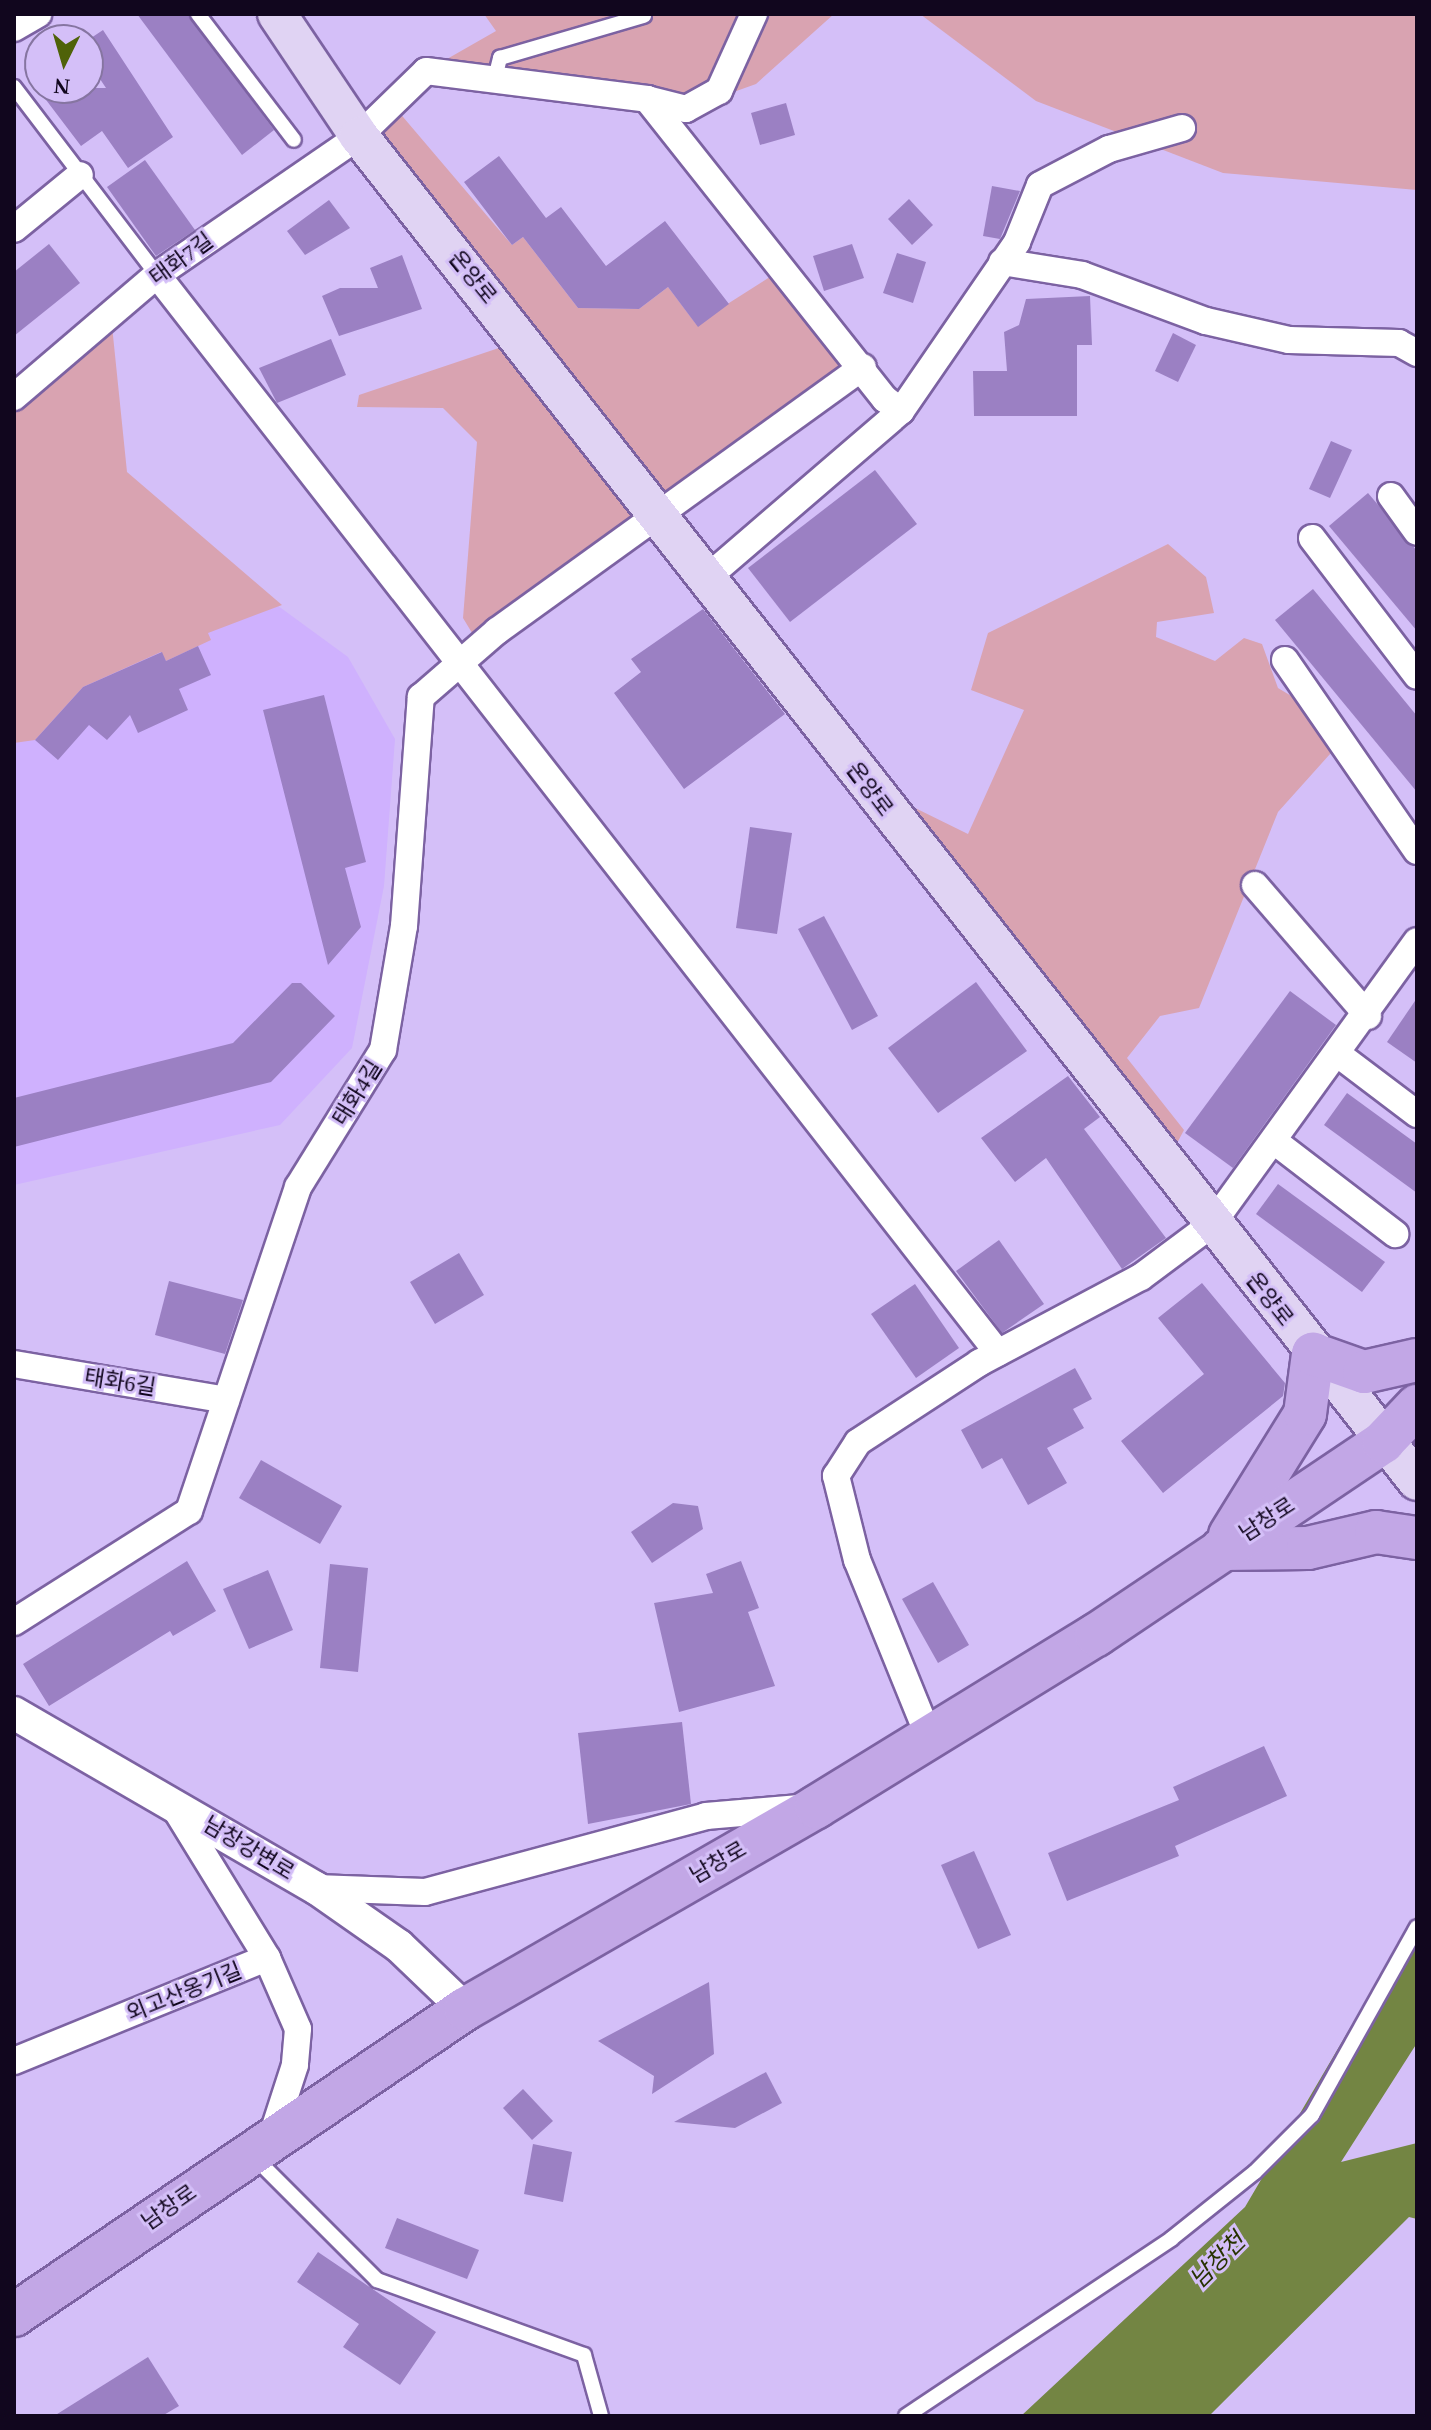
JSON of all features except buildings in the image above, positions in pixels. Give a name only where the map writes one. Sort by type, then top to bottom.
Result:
[{"type":"main road","name":"온양로","points":[[277,14],[359,136],[663,514],[1313,1354],[1417,1481]]},
{"type":"main road","points":[[1221,1549],[1305,1414],[1313,1354],[1364,1372],[1417,1360]]},
{"type":"main road","name":"남창로","points":[[14,2315],[260,2144],[465,2009],[816,1807],[1221,1549],[1383,1442],[1417,1406]]},
{"type":"main road","points":[[1221,1549],[1308,1548],[1376,1532],[1417,1538]]},
{"type":"street","points":[[14,28],[38,14]]},
{"type":"street","points":[[359,136],[426,71],[647,99],[686,109],[719,91],[754,14]]},
{"type":"street","points":[[647,99],[901,411]]},
{"type":"street","points":[[709,576],[901,411],[1017,242],[1040,185],[1056,172],[1182,128]]},
{"type":"street","name":"태화7길","points":[[14,397],[157,275],[359,136]]},
{"type":"street","points":[[14,229],[80,175]]},
{"type":"street","points":[[1002,262],[1082,275],[1220,324],[1289,340],[1399,343],[1417,353]]},
{"type":"street","points":[[157,275],[411,605],[462,661],[998,1353]]},
{"type":"street","name":"태화4길","points":[[14,1622],[189,1511],[298,1187],[383,1050],[404,926],[421,697],[462,661],[863,367]]},
{"type":"street","points":[[1391,496],[1417,532]]},
{"type":"street","points":[[1312,538],[1417,676]]},
{"type":"street","points":[[1285,660],[1417,851]]},
{"type":"street","points":[[1255,885],[1368,1016]]},
{"type":"street","points":[[929,1737],[857,1560],[836,1476],[858,1442],[998,1353],[1141,1277],[1212,1224],[1412,959]]},
{"type":"street","points":[[1339,1055],[1417,1114]]},
{"type":"street","points":[[1274,1141],[1395,1234]]},
{"type":"street","name":"태화6길","points":[[14,1364],[226,1400]]},
{"type":"street","name":"남창강변로","points":[[14,1713],[170,1800],[316,1888],[399,1946],[465,2009]]},
{"type":"street","points":[[170,1800],[267,1958]]},
{"type":"street","points":[[316,1888],[425,1892],[706,1816],[816,1807]]},
{"type":"street","name":"외고산옹기길","points":[[14,2061],[267,1958],[298,2029],[295,2065],[260,2144]]},
{"type":"lane","points":[[198,14],[294,140]]},
{"type":"lane","points":[[495,78],[500,58],[644,16]]},
{"type":"lane","points":[[14,87],[157,275]]},
{"type":"lane","points":[[906,2416],[1171,2239],[1255,2172],[1312,2115],[1417,1927]]},
{"type":"lane","points":[[260,2144],[377,2280],[584,2355],[601,2416]]},
{"type":"shaded area","points":[[484,14],[834,14],[756,84],[686,109],[426,71],[496,31]]},
{"type":"shaded area","points":[[920,14],[1417,14],[1417,190],[1223,173],[1036,101]]},
{"type":"shaded area","points":[[392,104],[512,245],[523,237],[578,308],[639,309],[668,287],[696,324],[784,268],[863,367],[480,646],[463,618],[477,442],[443,408],[357,407],[359,395],[523,340],[359,136]]},
{"type":"shaded area","points":[[111,316],[127,472],[282,605],[208,633],[211,640],[166,661],[161,652],[83,687],[35,740],[14,743],[14,391]]},
{"type":"shaded area","points":[[1168,544],[1206,577],[1214,613],[1157,622],[1156,637],[1215,661],[1244,638],[1262,644],[1278,688],[1328,718],[1339,744],[1278,812],[1199,1008],[1160,1016],[1127,1058],[1184,1130],[1166,1164],[909,805],[968,834],[1024,710],[971,690],[988,633]]},
{"type":"shaded area","points":[[270,600],[348,657],[395,739],[384,886],[352,1048],[280,1125],[14,1185],[14,690]]},
{"type":"water","name":"남창천","points":[[1417,1914],[1417,2043],[1341,2162],[1417,2143],[1417,2219],[1409,2217],[1209,2416],[1021,2416],[1245,2207]]}]
